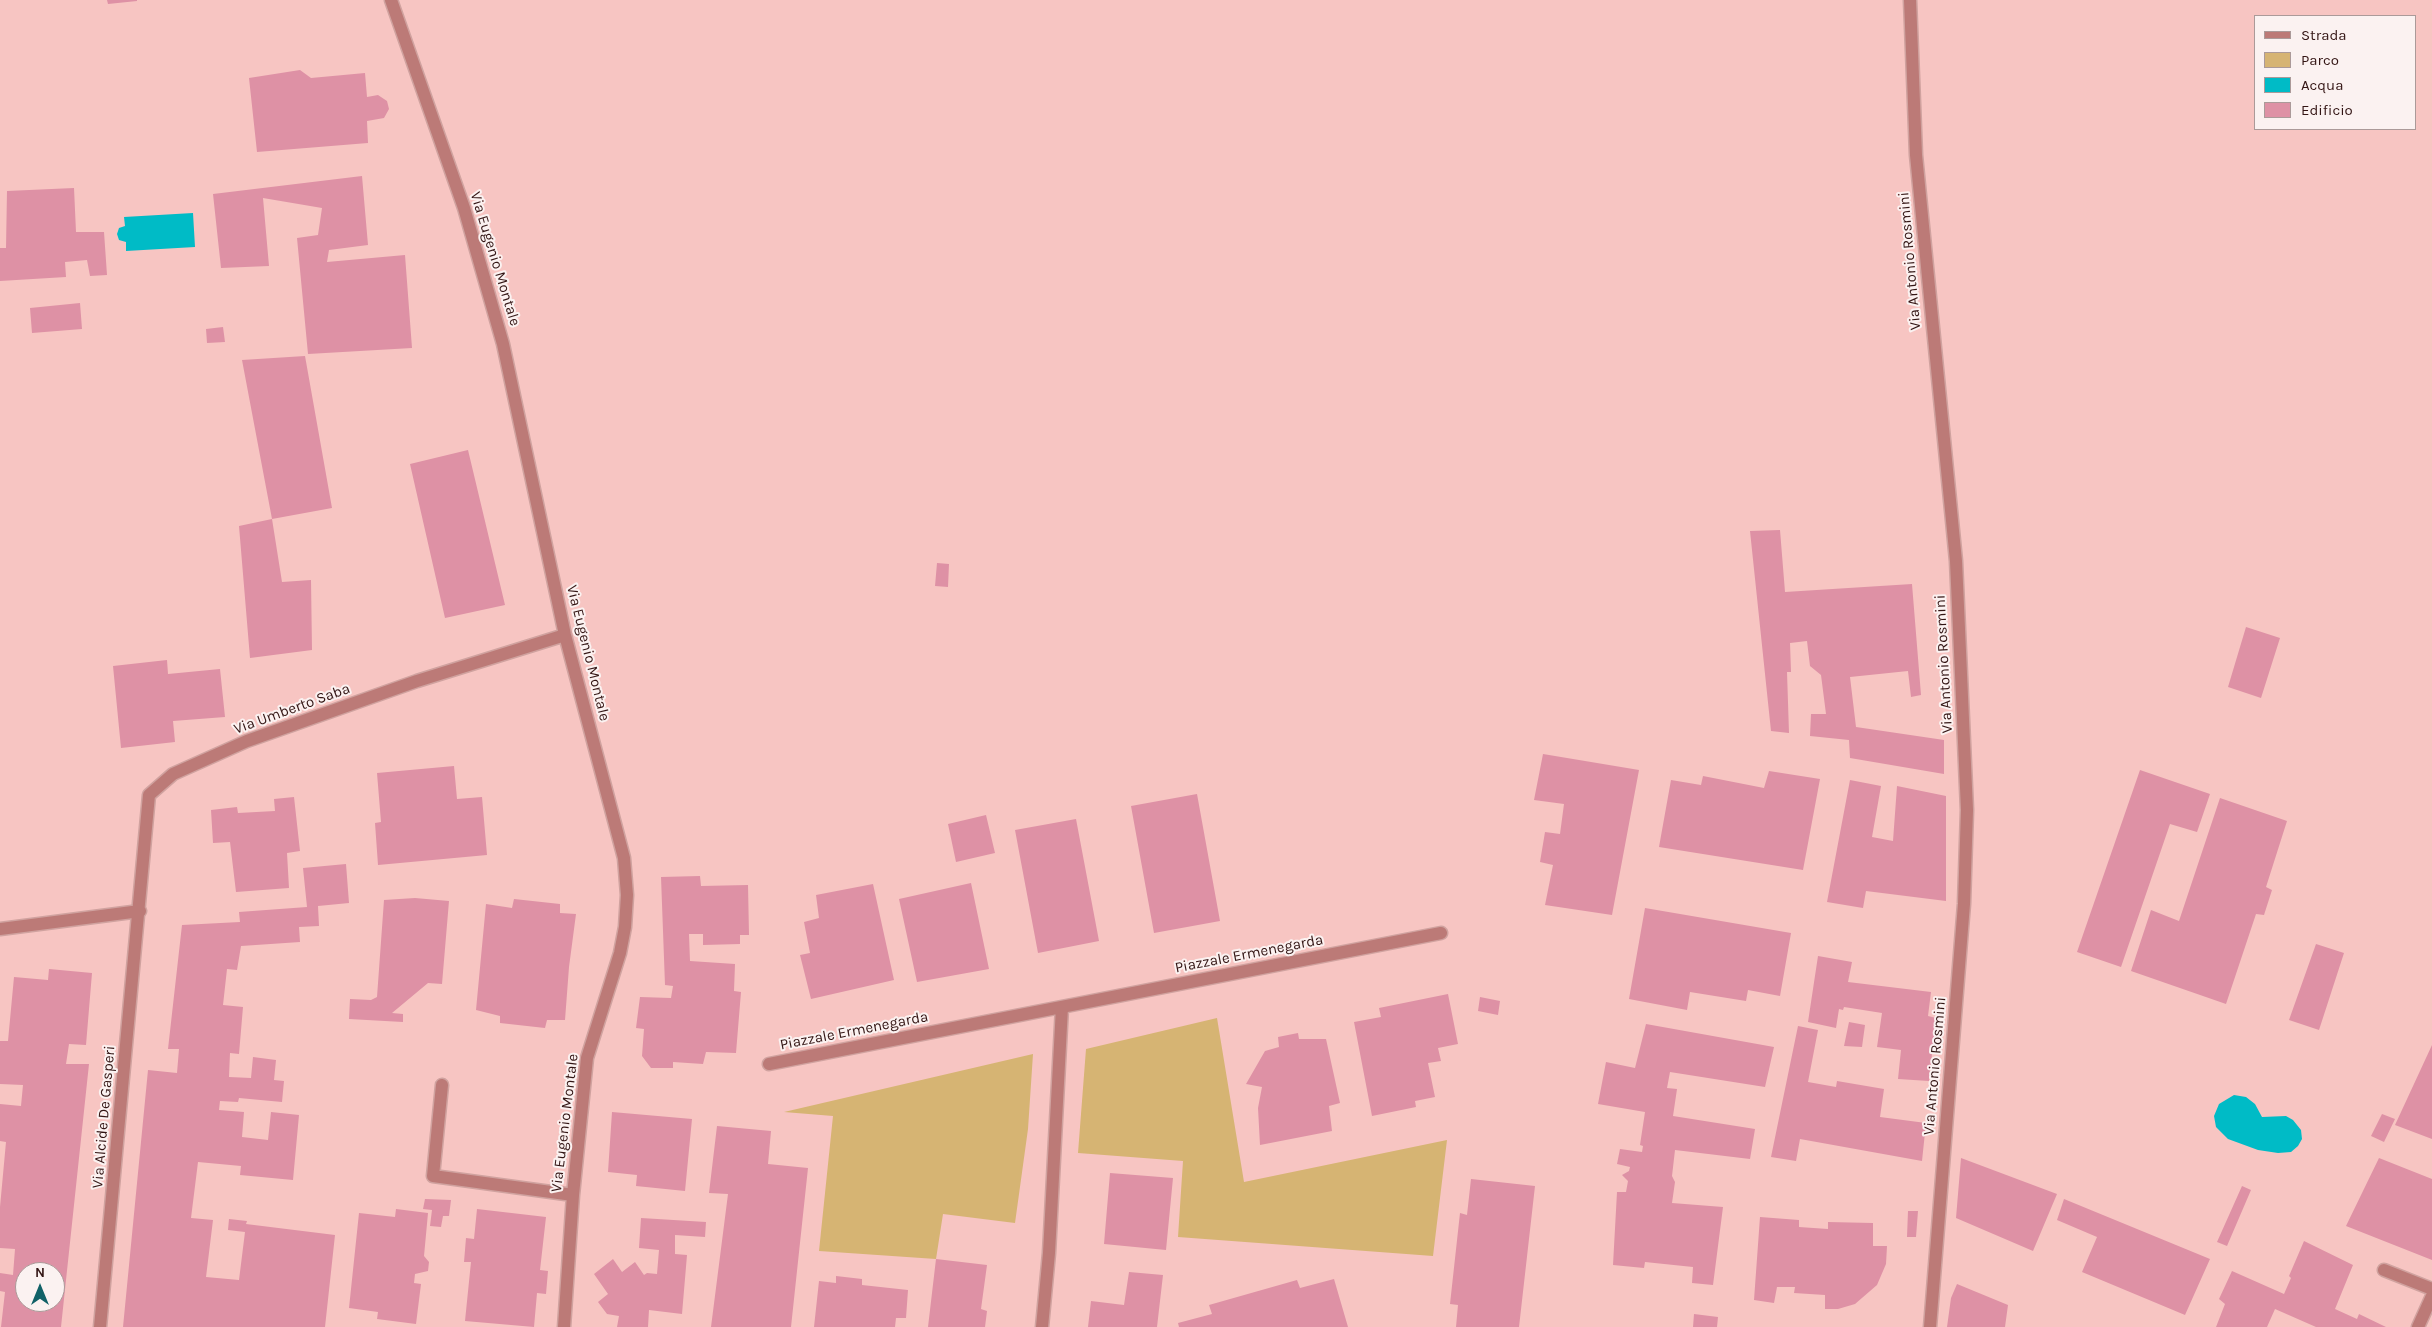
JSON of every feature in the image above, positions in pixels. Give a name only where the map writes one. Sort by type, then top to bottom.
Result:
[{"type":"street","name":"Via Eugenio Montale","points":[[391,0],[464,208],[503,344],[565,635],[624,858],[627,895],[625,927],[620,953],[587,1058],[573,1195],[564,1327]]},
{"type":"street","name":"Via Antonio Rosmini","points":[[1910,0],[1916,155],[1956,561],[1966,810],[1964,904],[1930,1327]]},
{"type":"street","name":"Via Umberto Saba","points":[[140,911],[142,847],[149,795],[172,774],[247,741],[417,682],[565,635]]},
{"type":"street","points":[[0,929],[140,911]]},
{"type":"street","name":"Via Alcide De Gasperi","points":[[100,1327],[140,911]]},
{"type":"street","name":"Piazzale Ermenegarda","points":[[769,1064],[1441,933]]},
{"type":"street","points":[[1042,1327],[1049,1253],[1062,1007]]},
{"type":"street","points":[[442,1085],[433,1176],[573,1195]]},
{"type":"street","points":[[2384,1270],[2432,1289]]},
{"type":"street","points":[[2418,1327],[2432,1296]]},
{"type":"green space","points":[[1217,1018],[1244,1182],[1447,1140],[1433,1256],[1178,1237],[1183,1161],[1078,1153],[1086,1049]]},
{"type":"green space","points":[[1033,1054],[1028,1129],[1015,1223],[943,1214],[936,1259],[819,1251],[833,1116],[784,1112]]},
{"type":"water","points":[[193,213],[195,247],[126,251],[126,242],[119,240],[117,234],[119,228],[125,226],[124,217]]},
{"type":"water","points":[[2234,1095],[2246,1097],[2255,1104],[2262,1117],[2286,1116],[2293,1120],[2301,1130],[2302,1139],[2298,1146],[2291,1152],[2278,1153],[2258,1150],[2228,1139],[2216,1127],[2214,1116],[2219,1104]]},
{"type":"building","points":[[107,0],[137,0],[137,1],[108,4]]},
{"type":"building","points":[[300,70],[311,78],[365,73],[367,97],[378,95],[387,101],[389,109],[384,118],[367,121],[368,143],[257,152],[249,78]]},
{"type":"building","points":[[362,176],[368,245],[329,250],[327,262],[405,255],[412,348],[308,354],[297,238],[318,235],[322,208],[263,198],[269,266],[221,268],[213,194]]},
{"type":"building","points":[[74,188],[76,232],[104,232],[107,275],[90,276],[87,260],[65,262],[66,277],[0,281],[0,248],[6,248],[7,191]]},
{"type":"building","points":[[80,303],[82,329],[32,333],[30,308]]},
{"type":"building","points":[[223,327],[225,342],[207,343],[206,329]]},
{"type":"building","points":[[305,356],[332,508],[272,519],[242,360]]},
{"type":"building","points":[[468,450],[505,605],[445,618],[410,464]]},
{"type":"building","points":[[272,519],[282,582],[311,580],[312,650],[250,658],[239,526]]},
{"type":"building","points":[[1780,530],[1785,592],[1912,584],[1921,695],[1911,697],[1908,671],[1850,677],[1856,727],[1944,740],[1944,774],[1850,758],[1849,740],[1810,736],[1811,714],[1826,714],[1821,675],[1810,666],[1807,641],[1790,643],[1791,672],[1787,672],[1789,733],[1771,731],[1750,531]]},
{"type":"building","points":[[937,563],[949,564],[948,587],[935,586]]},
{"type":"building","points":[[2246,627],[2280,638],[2261,698],[2228,687]]},
{"type":"building","points":[[167,660],[168,674],[220,669],[225,717],[173,721],[175,742],[121,748],[113,666]]},
{"type":"building","points":[[1543,754],[1639,770],[1612,915],[1545,905],[1553,865],[1540,862],[1545,832],[1560,834],[1564,804],[1534,800]]},
{"type":"building","points":[[454,766],[457,799],[482,797],[487,855],[378,865],[375,823],[381,822],[377,773]]},
{"type":"building","points":[[2140,770],[2210,794],[2197,832],[2170,824],[2121,967],[2077,952]]},
{"type":"building","points":[[1769,771],[1820,779],[1803,870],[1659,847],[1671,780],[1701,785],[1703,776],[1764,788]]},
{"type":"building","points":[[1850,780],[1881,786],[1872,837],[1893,841],[1897,786],[1946,796],[1946,901],[1866,891],[1863,908],[1827,902]]},
{"type":"building","points":[[1197,794],[1220,921],[1154,933],[1131,806]]},
{"type":"building","points":[[294,797],[300,851],[287,853],[289,888],[236,892],[230,842],[213,843],[211,810],[237,807],[238,813],[275,811],[274,799]]},
{"type":"building","points":[[2220,798],[2287,821],[2266,887],[2272,890],[2264,915],[2256,914],[2226,1004],[2131,971],[2151,910],[2179,921]]},
{"type":"building","points":[[986,815],[995,853],[956,862],[948,824]]},
{"type":"building","points":[[1076,819],[1099,941],[1038,953],[1015,830]]},
{"type":"building","points":[[346,864],[349,903],[318,906],[319,926],[299,927],[300,942],[241,946],[237,970],[227,969],[223,1005],[243,1007],[239,1054],[230,1053],[229,1077],[251,1078],[253,1057],[276,1060],[274,1080],[284,1081],[282,1102],[239,1098],[238,1102],[220,1101],[219,1110],[244,1112],[242,1137],[268,1140],[271,1112],[299,1115],[293,1180],[240,1175],[241,1166],[198,1162],[191,1218],[213,1220],[206,1277],[239,1280],[245,1232],[228,1230],[229,1219],[247,1221],[246,1224],[335,1235],[325,1327],[123,1327],[148,1070],[177,1073],[179,1049],[168,1049],[182,925],[240,922],[239,912],[307,907],[303,868]]},
{"type":"building","points":[[700,876],[701,886],[748,885],[749,935],[740,935],[740,944],[703,945],[703,934],[689,934],[690,961],[735,964],[734,991],[741,992],[736,1053],[706,1052],[703,1064],[673,1062],[673,1068],[651,1068],[642,1056],[644,1029],[636,1028],[640,997],[671,998],[673,986],[665,985],[661,877]]},
{"type":"building","points":[[971,883],[989,969],[917,982],[899,899]]},
{"type":"building","points":[[873,884],[894,980],[811,999],[800,955],[810,953],[804,922],[819,918],[816,895]]},
{"type":"building","points":[[415,898],[449,901],[442,984],[428,983],[392,1013],[403,1014],[403,1022],[349,1019],[350,999],[371,1000],[377,997],[384,900]]},
{"type":"building","points":[[514,899],[560,904],[560,913],[576,914],[565,1020],[547,1020],[545,1028],[500,1023],[500,1016],[476,1010],[486,904],[512,908]]},
{"type":"building","points":[[1645,908],[1791,933],[1780,996],[1748,990],[1746,1001],[1690,992],[1687,1010],[1629,999]]},
{"type":"building","points":[[2316,944],[2344,953],[2319,1030],[2289,1020]]},
{"type":"building","points":[[1818,956],[1852,962],[1848,982],[1931,992],[1928,1016],[1936,1018],[1929,1081],[1898,1079],[1901,1050],[1877,1047],[1882,1013],[1844,1007],[1843,1010],[1839,1009],[1836,1028],[1808,1022]]},
{"type":"building","points":[[49,969],[92,973],[86,1045],[69,1044],[66,1064],[89,1064],[65,1289],[65,1262],[15,1262],[15,1312],[63,1312],[61,1327],[1,1327],[5,1292],[0,1291],[0,1273],[13,1275],[15,1249],[0,1248],[0,1207],[6,1142],[0,1141],[0,1104],[21,1106],[23,1085],[0,1084],[0,1041],[8,1041],[14,977],[48,980]]},
{"type":"building","points":[[1448,994],[1458,1044],[1438,1048],[1441,1061],[1428,1063],[1435,1097],[1415,1101],[1416,1107],[1372,1116],[1354,1022],[1381,1017],[1379,1008]]},
{"type":"building","points":[[1480,997],[1500,1001],[1498,1015],[1478,1011]]},
{"type":"building","points":[[1849,1022],[1865,1025],[1862,1047],[1844,1046]]},
{"type":"building","points":[[1646,1024],[1774,1047],[1765,1087],[1670,1072],[1667,1088],[1677,1089],[1673,1116],[1755,1129],[1750,1159],[1675,1150],[1672,1176],[1675,1182],[1672,1203],[1723,1207],[1713,1285],[1692,1283],[1693,1267],[1645,1262],[1644,1268],[1613,1265],[1617,1192],[1626,1192],[1628,1181],[1622,1175],[1629,1171],[1630,1167],[1617,1164],[1620,1149],[1642,1152],[1643,1146],[1640,1145],[1645,1112],[1598,1104],[1606,1062],[1635,1068]]},
{"type":"building","points":[[1798,1026],[1818,1030],[1808,1082],[1836,1087],[1837,1081],[1884,1089],[1880,1117],[1926,1123],[1922,1161],[1800,1139],[1796,1161],[1771,1157]]},
{"type":"building","points":[[1298,1033],[1299,1039],[1326,1039],[1340,1103],[1329,1106],[1332,1131],[1260,1145],[1258,1108],[1262,1087],[1246,1084],[1265,1051],[1279,1047],[1278,1037]]},
{"type":"building","points":[[2432,1045],[2432,1139],[2395,1125]]},
{"type":"building","points":[[612,1112],[692,1119],[685,1191],[636,1186],[637,1175],[608,1172]]},
{"type":"building","points":[[2382,1114],[2395,1119],[2384,1142],[2371,1136]]},
{"type":"building","points":[[717,1126],[771,1131],[768,1164],[808,1168],[791,1327],[711,1327],[728,1194],[709,1193]]},
{"type":"building","points":[[1961,1158],[2057,1194],[2033,1251],[1956,1218]]},
{"type":"building","points":[[2379,1158],[2432,1179],[2432,1260],[2346,1226]]},
{"type":"building","points":[[1110,1173],[1173,1178],[1166,1250],[1104,1244]]},
{"type":"building","points":[[1471,1179],[1535,1186],[1519,1327],[1456,1327],[1458,1305],[1450,1304],[1460,1213],[1467,1215]]},
{"type":"building","points":[[2242,1186],[2251,1190],[2227,1246],[2217,1242]]},
{"type":"building","points":[[425,1199],[451,1200],[449,1216],[443,1216],[441,1227],[430,1226],[432,1210],[423,1209]]},
{"type":"building","points":[[2064,1199],[2210,1259],[2185,1315],[2082,1272],[2097,1237],[2057,1220]]},
{"type":"building","points":[[396,1209],[428,1213],[424,1256],[429,1262],[428,1271],[415,1274],[414,1283],[421,1284],[416,1324],[377,1319],[378,1312],[349,1308],[359,1213],[395,1217]]},
{"type":"building","points":[[477,1209],[546,1217],[540,1270],[548,1271],[546,1294],[537,1293],[534,1327],[465,1321],[471,1262],[464,1262],[466,1238],[474,1239]]},
{"type":"building","points":[[1908,1211],[1918,1211],[1916,1237],[1907,1237]]},
{"type":"building","points":[[1760,1217],[1799,1220],[1799,1227],[1828,1229],[1828,1222],[1873,1223],[1873,1246],[1887,1246],[1886,1264],[1877,1285],[1855,1304],[1838,1309],[1825,1309],[1825,1295],[1794,1293],[1795,1287],[1777,1287],[1774,1303],[1754,1300]]},
{"type":"building","points":[[641,1218],[706,1222],[705,1237],[675,1235],[675,1254],[687,1255],[682,1314],[649,1310],[648,1327],[617,1327],[619,1316],[607,1314],[598,1302],[608,1294],[594,1274],[613,1259],[622,1272],[635,1262],[644,1275],[647,1273],[657,1274],[659,1250],[639,1248]]},
{"type":"building","points":[[2304,1241],[2353,1265],[2335,1309],[2357,1319],[2359,1314],[2386,1327],[2316,1327],[2275,1309],[2267,1327],[2216,1327],[2225,1304],[2219,1299],[2232,1271],[2284,1294],[2291,1278],[2289,1276]]},
{"type":"building","points":[[936,1259],[987,1265],[981,1309],[987,1311],[985,1327],[928,1327]]},
{"type":"building","points":[[1129,1272],[1163,1275],[1157,1327],[1088,1327],[1091,1301],[1124,1305]]},
{"type":"building","points":[[836,1276],[862,1279],[862,1285],[908,1290],[906,1318],[896,1318],[895,1327],[814,1327],[819,1281],[836,1283]]},
{"type":"building","points":[[1334,1279],[1348,1327],[1179,1327],[1178,1323],[1212,1314],[1209,1305],[1297,1280],[1300,1288]]},
{"type":"building","points":[[1957,1284],[2008,1305],[2005,1327],[1947,1327],[1951,1298]]},
{"type":"building","points":[[1694,1314],[1718,1317],[1717,1327],[1693,1327]]}]
